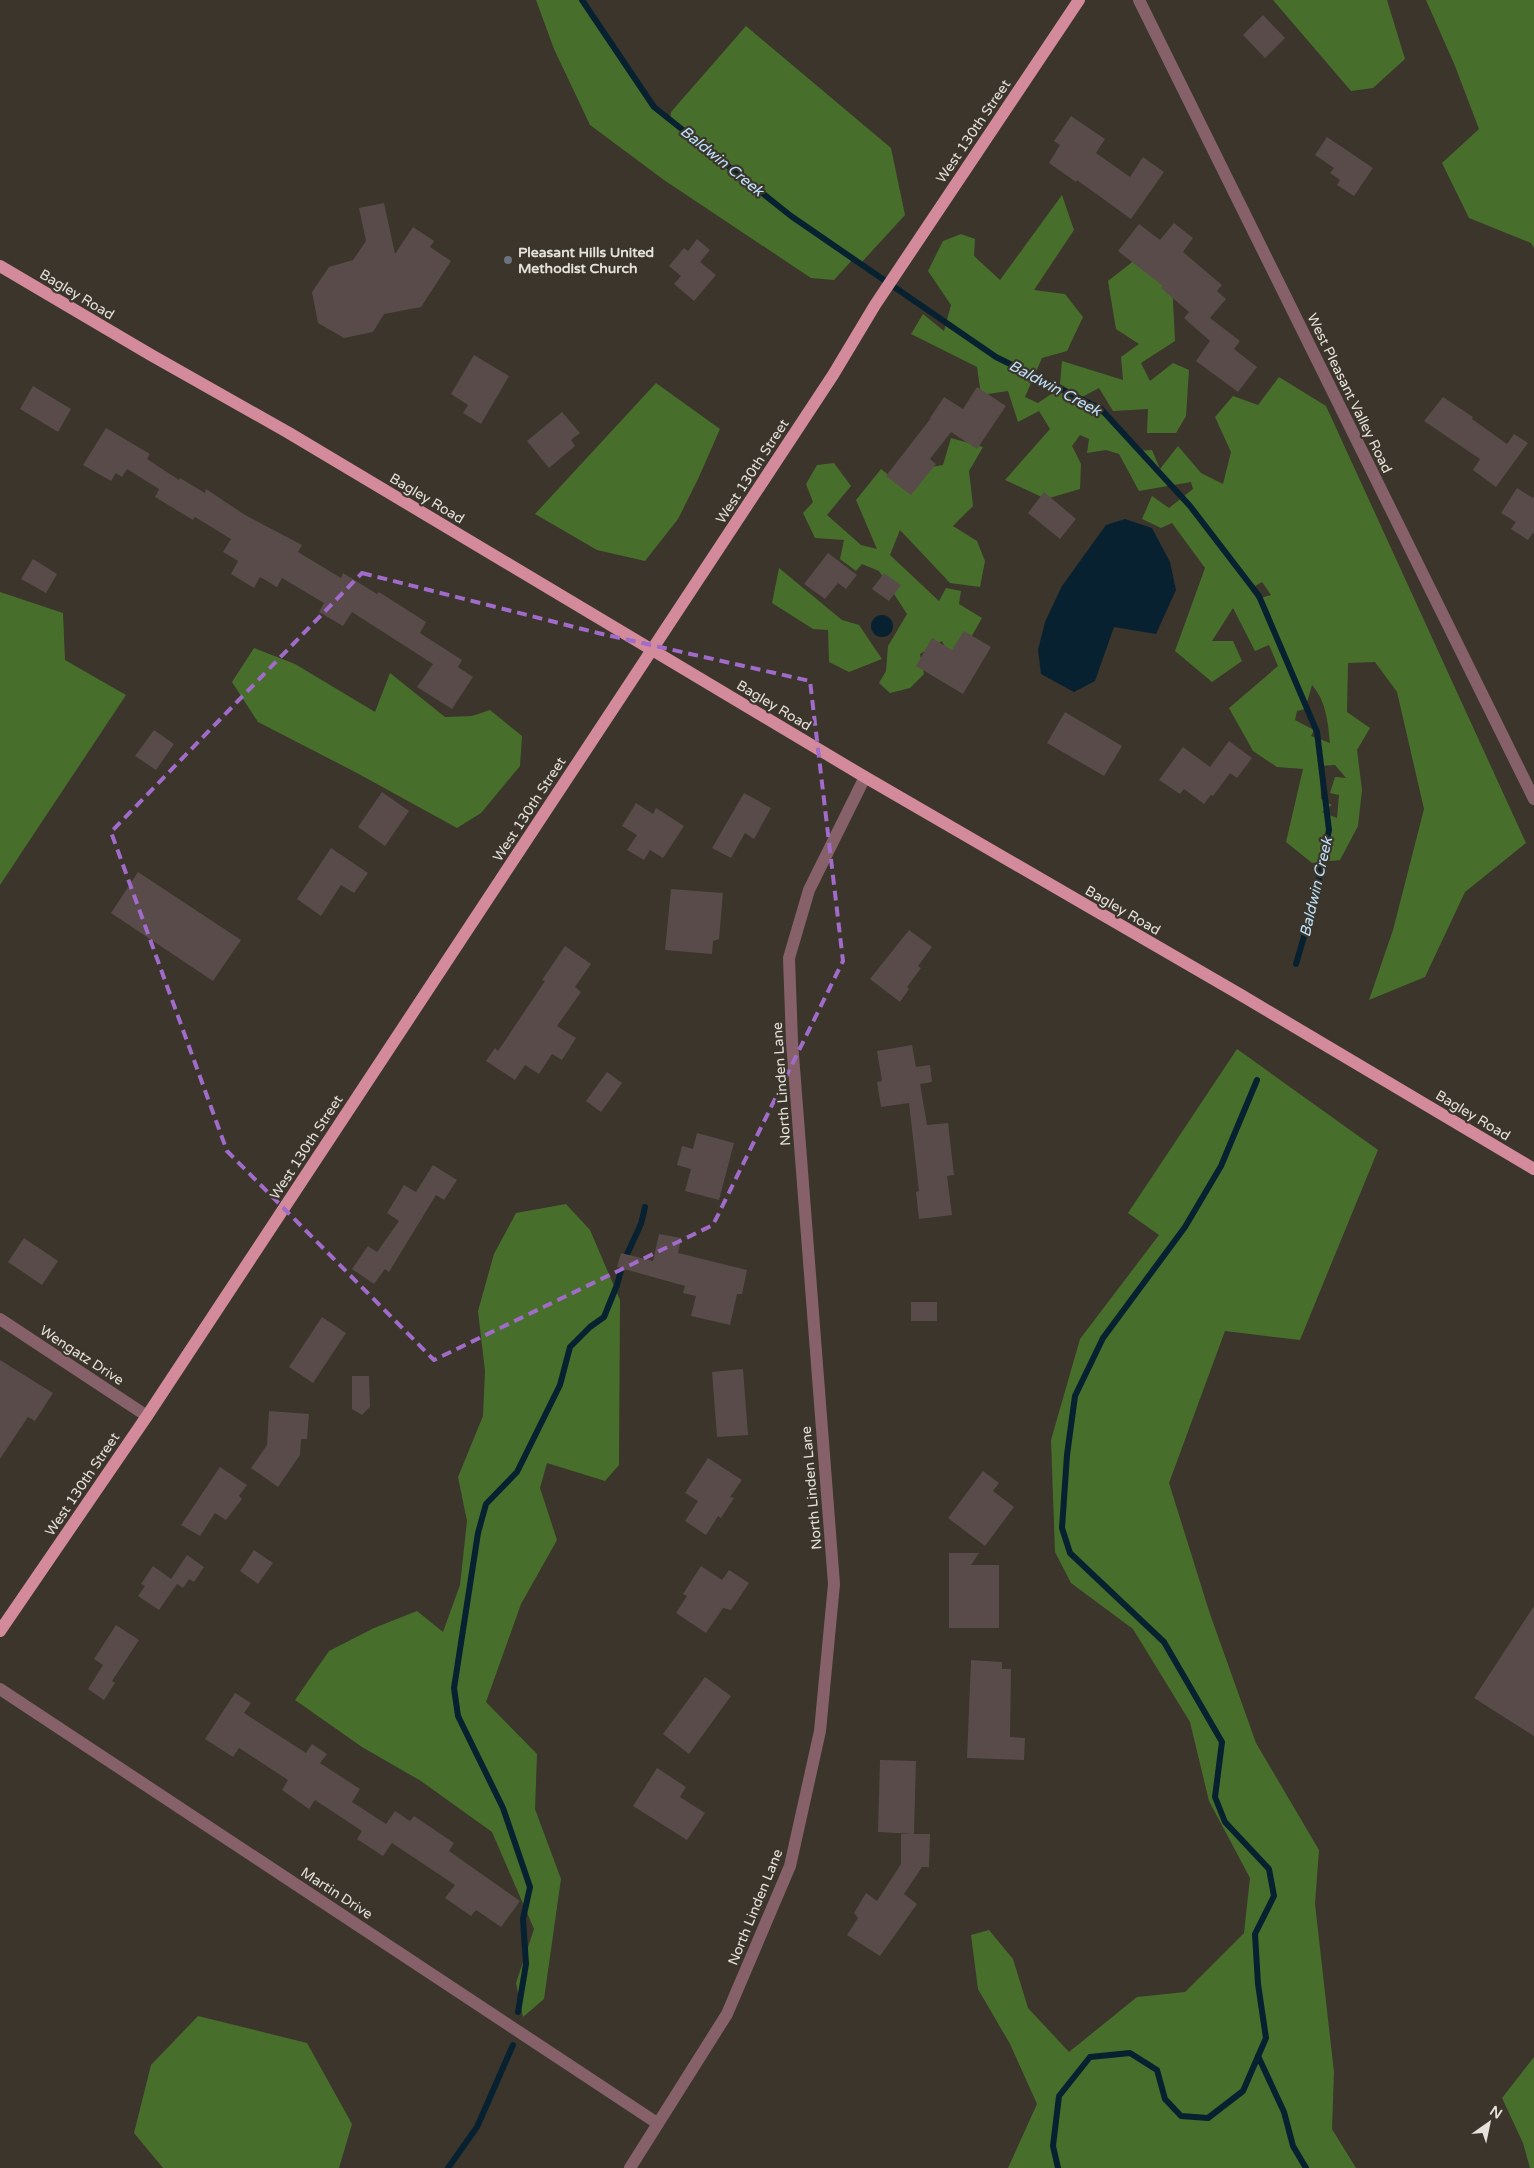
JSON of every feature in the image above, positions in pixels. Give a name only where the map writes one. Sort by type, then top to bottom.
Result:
[{"type":"main road","name":"West 130th Street","points":[[0,1631],[147,1416],[833,375],[875,305],[1079,0]]},
{"type":"main road","name":"Bagley Road","points":[[0,266],[151,355],[289,433],[865,777],[1242,995],[1534,1169]]},
{"type":"street","name":"West Pleasant Valley Road","points":[[1139,0],[1534,799]]},
{"type":"street","name":"North Linden Lane","points":[[630,2168],[656,2123],[727,2014],[790,1866],[820,1731],[834,1584],[792,1042],[789,958],[809,890],[865,777]]},
{"type":"street","name":"Wengatz Drive","points":[[0,1319],[147,1416]]},
{"type":"street","name":"Martin Drive","points":[[0,1688],[656,2123]]},
{"type":"highlighted area","points":[[362,573],[598,633],[810,681],[843,961],[713,1225],[434,1360],[227,1151],[111,832]]},
{"type":"green space","points":[[536,0],[582,0],[654,107],[670,119],[671,112],[746,26],[891,148],[905,215],[860,264],[853,259],[834,280],[811,278],[664,180],[590,125],[554,49]]},
{"type":"green space","points":[[1273,0],[1387,0],[1405,59],[1373,88],[1351,91]]},
{"type":"green space","points":[[1426,0],[1534,0],[1534,248],[1531,243],[1469,218],[1442,163],[1479,129],[1455,66]]},
{"type":"green space","points":[[1062,195],[1074,230],[1034,290],[1065,294],[1083,317],[1067,351],[1042,358],[1025,397],[1038,403],[1054,392],[1075,393],[1060,384],[1062,361],[1123,380],[1121,357],[1139,344],[1116,329],[1108,281],[1145,252],[1172,282],[1175,341],[1141,363],[1150,381],[1173,363],[1189,370],[1186,416],[1176,433],[1147,433],[1148,409],[1113,411],[1099,388],[1082,397],[1077,394],[1079,408],[1090,410],[1107,418],[1138,451],[1152,450],[1160,469],[1178,446],[1201,473],[1223,484],[1231,452],[1215,417],[1233,396],[1258,405],[1279,377],[1326,406],[1526,843],[1465,892],[1425,977],[1369,1000],[1393,930],[1424,809],[1397,692],[1375,662],[1348,663],[1347,712],[1370,728],[1357,750],[1362,790],[1358,826],[1340,860],[1312,863],[1286,842],[1303,769],[1277,767],[1253,751],[1229,708],[1278,666],[1269,645],[1255,651],[1233,608],[1212,641],[1233,641],[1242,661],[1212,682],[1175,651],[1205,568],[1172,523],[1161,528],[1142,519],[1152,496],[1169,508],[1193,489],[1191,482],[1139,491],[1119,454],[1106,450],[1087,453],[1089,439],[1080,435],[1072,446],[1081,464],[1080,489],[1046,499],[1005,480],[1050,429],[1039,411],[1018,422],[1008,391],[981,395],[977,367],[911,334],[923,314],[944,331],[951,305],[928,271],[943,241],[961,234],[975,239],[974,256],[1000,280]],"holes":[[[1262,582],[1271,595],[1257,599],[1250,589]],[[1312,685],[1323,705],[1330,743],[1311,736],[1314,730],[1295,720],[1297,711],[1305,709]],[[1335,765],[1346,778],[1335,777],[1330,793],[1339,795],[1337,818],[1322,812],[1332,805],[1321,799],[1320,766]]]},
{"type":"green space","points":[[656,383],[720,429],[678,519],[645,561],[597,550],[535,514]]},
{"type":"green space","points":[[951,438],[983,447],[969,471],[973,506],[953,526],[977,541],[985,561],[980,587],[950,583],[900,530],[890,555],[939,601],[946,588],[961,591],[959,604],[982,618],[961,655],[948,653],[942,641],[920,654],[924,674],[910,688],[890,693],[879,683],[886,671],[888,646],[907,614],[879,571],[862,564],[856,571],[840,559],[844,540],[815,538],[803,513],[813,502],[806,484],[817,465],[834,463],[851,486],[827,515],[861,545],[877,549],[856,500],[881,469],[900,484],[924,468],[943,465]]},
{"type":"green space","points":[[779,568],[842,620],[859,625],[882,659],[849,672],[829,662],[828,630],[813,629],[772,603]]},
{"type":"green space","points":[[0,592],[63,613],[65,660],[126,695],[0,885]]},
{"type":"green space","points":[[254,648],[295,664],[375,712],[390,673],[445,717],[472,716],[490,710],[522,736],[520,766],[481,813],[457,828],[357,773],[258,722],[232,682]]},
{"type":"green space","points":[[1237,1049],[1378,1150],[1300,1340],[1225,1331],[1169,1483],[1210,1614],[1256,1743],[1319,1850],[1315,1904],[1334,2072],[1332,2129],[1356,2168],[1008,2168],[1037,2104],[1010,2044],[978,1989],[971,1935],[989,1930],[1013,1959],[1028,2008],[1069,2052],[1137,1997],[1185,1992],[1244,1933],[1250,1878],[1209,1801],[1190,1722],[1133,1629],[1071,1583],[1055,1552],[1051,1440],[1080,1339],[1159,1235],[1128,1213]]},
{"type":"green space","points":[[566,1204],[590,1230],[620,1300],[619,1465],[605,1481],[547,1463],[540,1488],[557,1540],[521,1604],[486,1702],[537,1754],[535,1809],[561,1879],[544,1999],[523,2017],[516,1983],[534,1929],[492,1832],[421,1781],[362,1747],[295,1700],[329,1651],[374,1628],[417,1611],[443,1632],[460,1585],[467,1521],[458,1477],[483,1416],[485,1371],[478,1311],[494,1254],[516,1213]]},
{"type":"green space","points":[[198,2016],[307,2043],[352,2124],[339,2168],[163,2168],[134,2133],[151,2065]]},
{"type":"green space","points":[[1534,2057],[1534,2168],[1530,2168],[1523,2143],[1502,2098]]},
{"type":"water","points":[[1125,519],[1152,528],[1170,562],[1176,590],[1156,634],[1114,627],[1095,681],[1074,692],[1041,674],[1038,650],[1045,622],[1062,586],[1106,525]]},
{"type":"water","points":[[882,615],[890,618],[893,626],[890,634],[882,637],[874,634],[871,626],[874,618]]},
{"type":"building","points":[[1263,15],[1285,38],[1265,58],[1243,35]]},
{"type":"building","points":[[1071,116],[1105,139],[1096,153],[1130,177],[1143,157],[1164,172],[1131,219],[1077,180],[1076,182],[1049,163],[1060,145],[1054,141]]},
{"type":"building","points":[[1327,137],[1373,168],[1354,196],[1337,185],[1340,180],[1330,173],[1334,168],[1315,155]]},
{"type":"building","points":[[384,203],[395,254],[413,227],[434,241],[430,247],[451,261],[421,307],[384,314],[373,332],[344,338],[318,323],[312,292],[329,267],[353,260],[366,241],[359,208]]},
{"type":"building","points":[[1174,223],[1193,238],[1183,252],[1222,285],[1217,291],[1226,299],[1210,318],[1240,341],[1234,349],[1257,367],[1238,392],[1196,361],[1210,341],[1184,318],[1189,312],[1161,288],[1163,286],[1118,251],[1139,224],[1160,240]]},
{"type":"building","points":[[697,239],[710,250],[700,262],[716,275],[694,301],[674,284],[681,276],[669,266],[684,248],[688,251]]},
{"type":"building","points":[[474,355],[509,376],[481,424],[463,413],[468,405],[451,394]]},
{"type":"building","points":[[33,386],[71,409],[58,432],[20,409]]},
{"type":"building","points":[[977,387],[1006,406],[977,449],[951,432],[930,459],[936,464],[911,495],[886,476],[931,418],[944,397],[963,409]]},
{"type":"building","points":[[1443,397],[1473,417],[1472,419],[1507,444],[1514,434],[1528,443],[1496,487],[1473,470],[1480,459],[1424,421]]},
{"type":"building","points":[[562,412],[580,433],[571,440],[575,446],[549,468],[527,441]]},
{"type":"building","points":[[106,428],[150,454],[147,459],[179,480],[180,478],[205,493],[206,489],[245,515],[302,545],[298,552],[341,578],[343,573],[377,594],[379,592],[426,622],[420,633],[462,660],[458,667],[473,677],[452,709],[417,687],[433,664],[352,612],[343,626],[319,612],[324,603],[282,578],[277,587],[260,577],[254,588],[231,574],[238,561],[223,552],[231,539],[195,517],[193,520],[155,497],[159,489],[127,469],[122,477],[116,473],[111,481],[83,465]]},
{"type":"building","points":[[1517,488],[1533,498],[1534,496],[1534,534],[1528,540],[1511,529],[1516,522],[1501,513]]},
{"type":"building","points":[[1044,492],[1076,519],[1060,539],[1028,513]]},
{"type":"building","points":[[828,553],[857,575],[846,589],[838,583],[825,599],[804,584]]},
{"type":"building","points":[[33,559],[57,574],[46,593],[21,579]]},
{"type":"building","points":[[884,573],[901,585],[889,601],[872,589]]},
{"type":"building","points":[[964,631],[991,647],[963,694],[916,666],[932,638],[952,650]]},
{"type":"building","points":[[1065,712],[1122,746],[1104,776],[1047,743]]},
{"type":"building","points":[[154,730],[174,744],[156,770],[135,756]]},
{"type":"building","points":[[1229,741],[1252,758],[1237,778],[1230,773],[1213,796],[1211,795],[1204,804],[1184,789],[1180,794],[1159,780],[1183,747],[1210,767]]},
{"type":"building","points":[[382,792],[409,811],[385,846],[358,827]]},
{"type":"building","points":[[744,793],[771,808],[754,839],[745,833],[731,858],[712,848]]},
{"type":"building","points":[[636,803],[653,814],[656,808],[684,826],[663,858],[650,850],[644,860],[627,850],[637,835],[622,826]]},
{"type":"building","points":[[331,848],[368,873],[354,893],[341,885],[321,916],[297,899]]},
{"type":"building","points":[[138,872],[241,940],[213,981],[111,913]]},
{"type":"building","points":[[671,889],[723,893],[719,939],[713,941],[712,954],[665,950]]},
{"type":"building","points":[[909,930],[932,947],[918,966],[921,968],[907,987],[909,989],[900,1002],[870,979]]},
{"type":"building","points":[[565,946],[591,964],[575,987],[581,992],[557,1026],[576,1038],[562,1060],[552,1054],[539,1074],[525,1065],[515,1080],[486,1061],[495,1048],[498,1051],[545,981],[542,980]]},
{"type":"building","points":[[912,1045],[916,1067],[930,1065],[932,1082],[920,1084],[927,1125],[948,1123],[954,1175],[947,1176],[952,1215],[919,1219],[916,1192],[919,1191],[909,1103],[881,1107],[877,1082],[882,1081],[877,1051]]},
{"type":"building","points":[[607,1072],[622,1083],[601,1112],[586,1101]]},
{"type":"building","points":[[697,1133],[734,1143],[719,1200],[685,1191],[691,1169],[677,1165],[682,1146],[693,1149]]},
{"type":"building","points":[[433,1165],[457,1180],[444,1200],[436,1195],[389,1272],[385,1269],[374,1284],[352,1269],[368,1246],[377,1252],[399,1221],[387,1213],[404,1185],[416,1192]]},
{"type":"building","points":[[659,1234],[681,1238],[678,1253],[747,1270],[742,1294],[737,1294],[730,1325],[691,1316],[696,1296],[683,1293],[685,1286],[617,1267],[621,1253],[653,1261]]},
{"type":"building","points":[[24,1238],[58,1261],[42,1285],[8,1262]]},
{"type":"building","points":[[911,1302],[937,1302],[937,1321],[911,1321]]},
{"type":"building","points":[[322,1317],[346,1333],[313,1383],[289,1367]]},
{"type":"building","points":[[0,1360],[53,1393],[35,1421],[28,1417],[0,1459]]},
{"type":"building","points":[[743,1369],[748,1435],[717,1437],[712,1372]]},
{"type":"building","points":[[352,1376],[369,1376],[370,1407],[362,1415],[352,1409]]},
{"type":"building","points":[[269,1411],[309,1414],[307,1439],[301,1439],[300,1455],[278,1487],[251,1468],[267,1445]]},
{"type":"building","points":[[708,1458],[742,1480],[730,1497],[734,1498],[721,1518],[718,1516],[706,1535],[685,1521],[698,1501],[685,1493]]},
{"type":"building","points":[[220,1467],[247,1485],[239,1496],[242,1499],[226,1520],[215,1513],[200,1536],[181,1525]]},
{"type":"building","points":[[983,1471],[999,1483],[993,1491],[1014,1507],[985,1546],[948,1518]]},
{"type":"building","points":[[254,1550],[273,1563],[258,1584],[240,1571]]},
{"type":"building","points":[[949,1553],[979,1553],[971,1565],[999,1565],[999,1628],[949,1628]]},
{"type":"building","points":[[187,1555],[204,1567],[194,1582],[189,1579],[183,1588],[177,1584],[159,1610],[138,1596],[145,1586],[141,1584],[153,1566],[171,1579]]},
{"type":"building","points":[[701,1566],[722,1580],[729,1570],[749,1583],[731,1610],[723,1608],[706,1633],[676,1613],[687,1596],[683,1594]]},
{"type":"building","points":[[1534,1606],[1534,1736],[1474,1698]]},
{"type":"building","points":[[116,1625],[139,1640],[112,1681],[115,1683],[104,1700],[88,1689],[103,1665],[94,1659]]},
{"type":"building","points":[[971,1660],[1002,1662],[1002,1669],[1011,1669],[1010,1737],[1025,1738],[1024,1760],[967,1758]]},
{"type":"building","points":[[705,1677],[731,1696],[689,1754],[663,1734]]},
{"type":"building","points":[[235,1693],[251,1703],[244,1713],[306,1753],[312,1744],[327,1754],[320,1763],[360,1789],[352,1802],[386,1824],[395,1811],[410,1821],[414,1816],[454,1843],[449,1851],[520,1901],[501,1927],[476,1910],[471,1916],[445,1898],[455,1885],[392,1843],[383,1856],[357,1839],[362,1831],[315,1800],[309,1809],[282,1790],[288,1780],[239,1748],[233,1757],[205,1739]]},
{"type":"building","points":[[880,1760],[916,1761],[914,1834],[878,1832]]},
{"type":"building","points":[[657,1768],[686,1787],[680,1797],[705,1813],[687,1840],[633,1806]]},
{"type":"building","points":[[901,1834],[930,1834],[929,1867],[922,1867],[904,1894],[917,1904],[880,1956],[847,1935],[858,1918],[854,1913],[866,1893],[877,1901],[901,1864]]},
{"type":"waterway","name":"Baldwin Creek","points":[[582,0],[654,107],[791,216],[996,357],[1101,409],[1190,506],[1259,596],[1317,732],[1329,830],[1315,899],[1296,964]]},
{"type":"waterway","points":[[1058,2168],[1053,2146],[1059,2096],[1090,2057],[1130,2053],[1157,2070],[1165,2099],[1181,2116],[1208,2118],[1243,2091],[1266,2038],[1258,1984],[1255,1934],[1274,1896],[1269,1869],[1225,1822],[1215,1797],[1222,1742],[1164,1642],[1070,1553],[1062,1528],[1067,1455],[1075,1396],[1103,1338],[1185,1227],[1221,1166],[1257,1080]]},
{"type":"waterway","points":[[518,2012],[526,1964],[523,1919],[530,1887],[503,1808],[458,1716],[454,1688],[478,1533],[486,1504],[517,1472],[560,1385],[570,1347],[590,1327],[604,1317],[617,1285],[623,1263],[641,1224],[645,1207]]},
{"type":"waterway","points":[[448,2168],[477,2127],[513,2045]]},
{"type":"waterway","points":[[1258,2056],[1284,2112],[1293,2146],[1306,2168]]},
{"type":"place","name":"Pleasant Hills United Methodist Church","points":[[508,260]]}]
